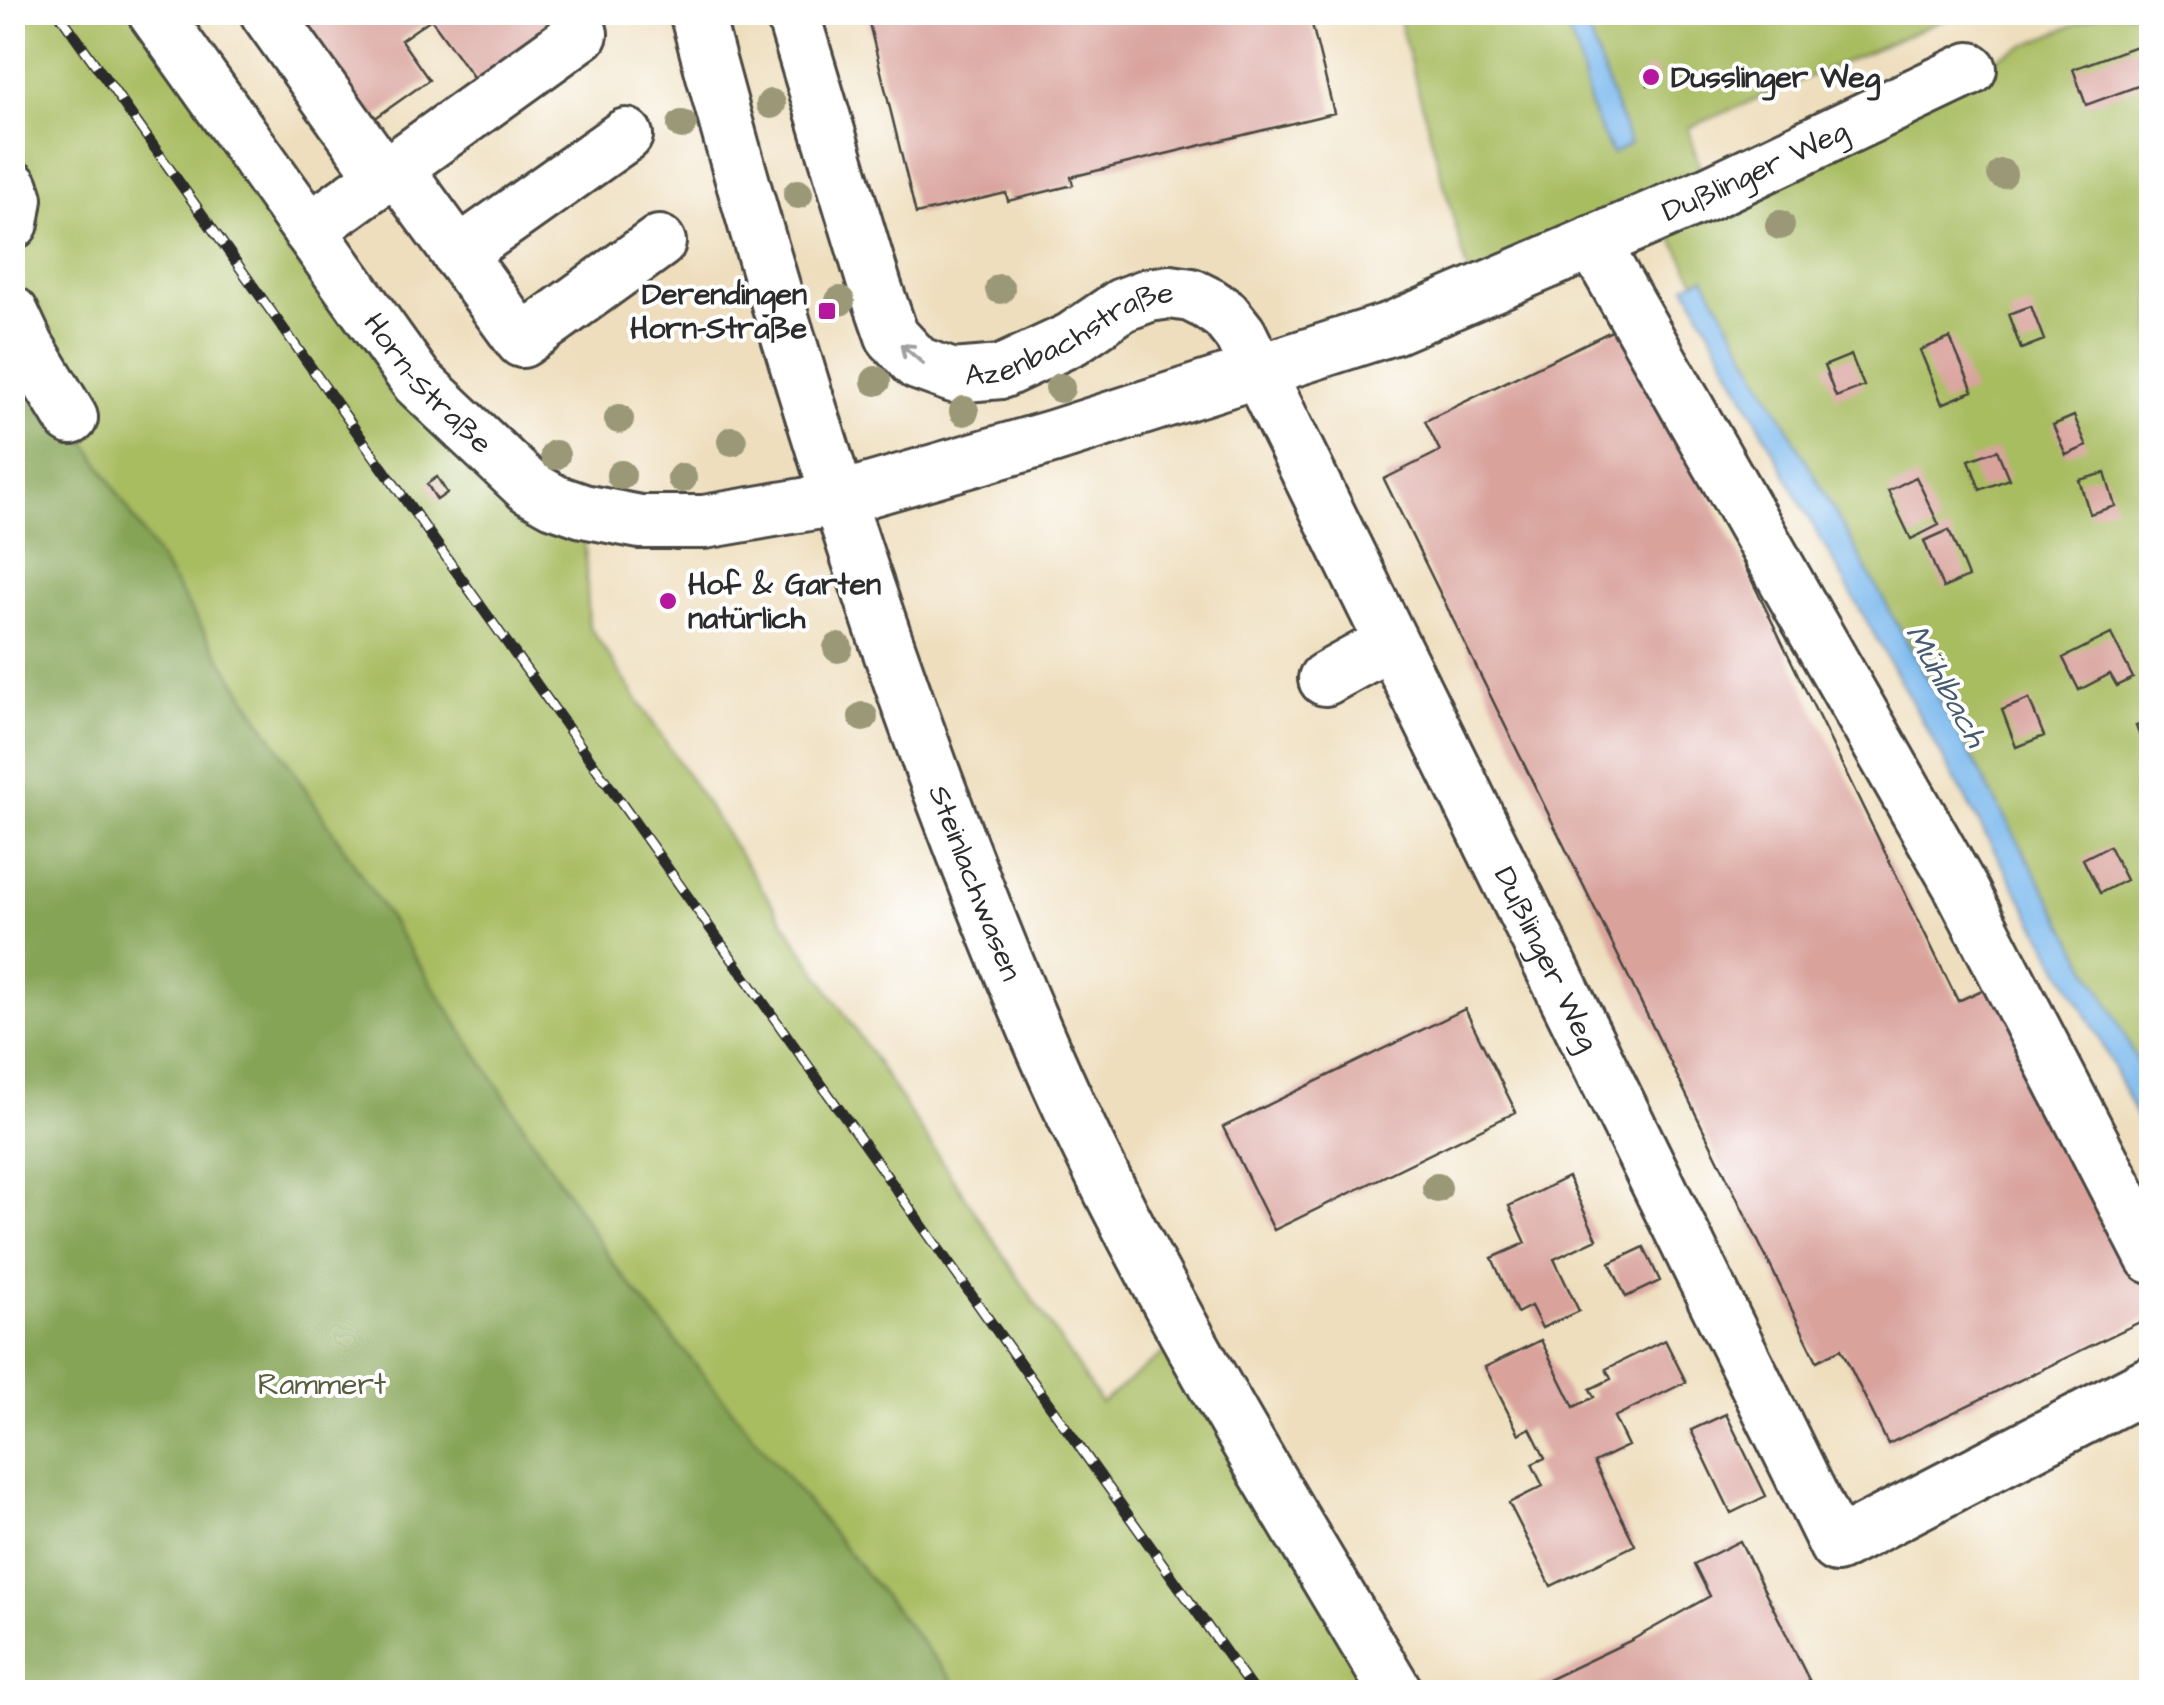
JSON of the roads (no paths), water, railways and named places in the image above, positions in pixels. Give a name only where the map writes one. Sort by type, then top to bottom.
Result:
[{"type":"street","name":"Horn-Straße","points":[[154,12],[417,381],[529,487],[554,502],[640,522],[704,522],[838,498]]},
{"type":"street","points":[[310,230],[580,34],[576,12]]},
{"type":"street","name":"Steinlachwasen","points":[[696,12],[838,498],[898,677],[978,890],[1083,1137],[1184,1336],[1396,1692]]},
{"type":"street","name":"Azenbachstraße","points":[[792,12],[880,303],[892,336],[917,363],[953,376],[1000,372],[1072,339],[1122,305],[1170,292],[1191,295],[1225,316],[1240,334],[1257,373]]},
{"type":"street","points":[[268,13],[522,341],[659,242]]},
{"type":"street","name":"Dußlinger Weg","points":[[838,498],[1052,437],[1394,328],[1707,194],[1970,70]]},
{"type":"street","points":[[458,254],[626,136]]},
{"type":"street","points":[[12,187],[16,199],[12,223]]},
{"type":"street","points":[[1593,242],[1962,890],[2152,1257]]},
{"type":"street","points":[[12,314],[71,418]]},
{"type":"street","name":"Dußlinger Weg","points":[[1257,373],[1836,1546],[2152,1382]]},
{"type":"street","points":[[1326,679],[1390,643]]},
{"type":"water","points":[[1559,13],[1581,13],[1585,23],[1630,144],[1612,154],[1591,110],[1577,51]]},
{"type":"water","points":[[1704,277],[2112,1010],[2151,1090],[2151,1147],[2101,1041],[1798,498],[1686,285]]},
{"type":"railway","points":[[58,12],[1254,1692]]},
{"type":"place","name":"Dusslinger Weg","points":[[1651,77]]},
{"type":"place","name":"Derendingen Horn-Straße","points":[[827,311]]},
{"type":"place","name":"Hof & Garten natürlich","points":[[668,601]]},
{"type":"water label","name":"Mühlbach","points":[[1947,685]]},
{"type":"park label","name":"Rammert","points":[[322,1384]]}]
